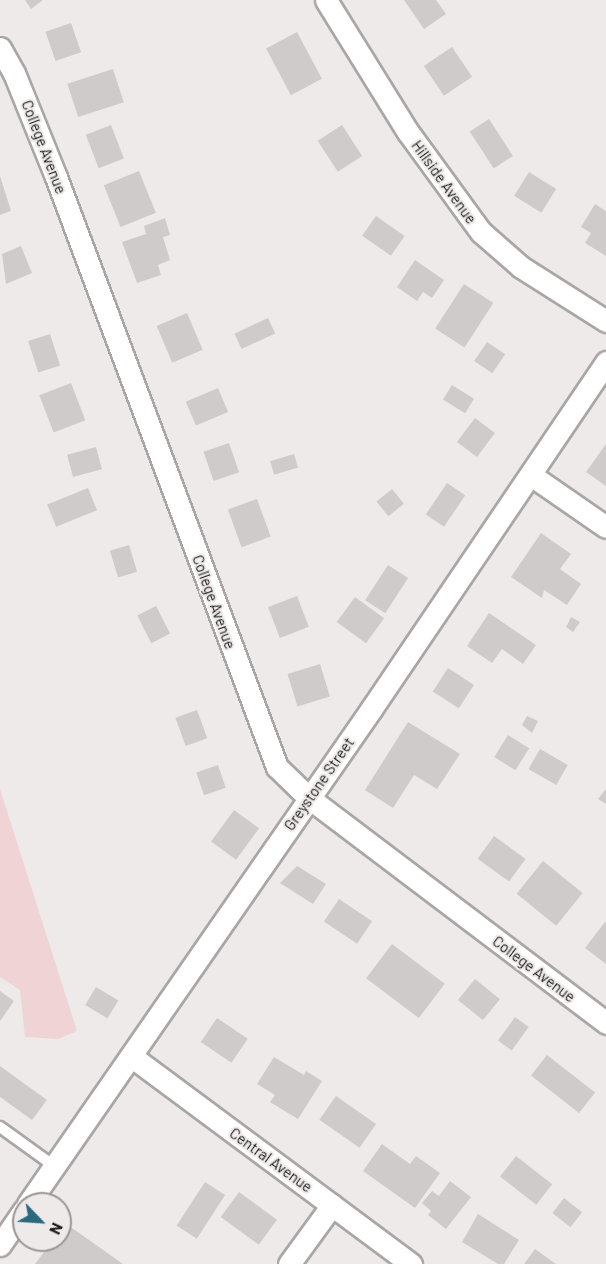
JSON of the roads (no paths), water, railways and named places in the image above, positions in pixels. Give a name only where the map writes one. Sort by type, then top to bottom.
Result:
[{"type":"street","name":"Hillside Avenue","points":[[326,0],[408,132],[477,226],[521,267],[606,321]]},
{"type":"street","name":"College Avenue","points":[[0,48],[14,73],[56,177],[270,752],[281,772],[309,798],[606,1023]]},
{"type":"street","name":"Greystone Street","points":[[36,1192],[531,475],[606,362]]},
{"type":"street","points":[[531,475],[606,527]]},
{"type":"street","name":"Central Avenue","points":[[131,1056],[411,1264]]},
{"type":"street","points":[[289,1264],[332,1205]]},
{"type":"street","points":[[0,1245],[12,1228]]},
{"type":"lane","points":[[0,1127],[54,1166]]}]
